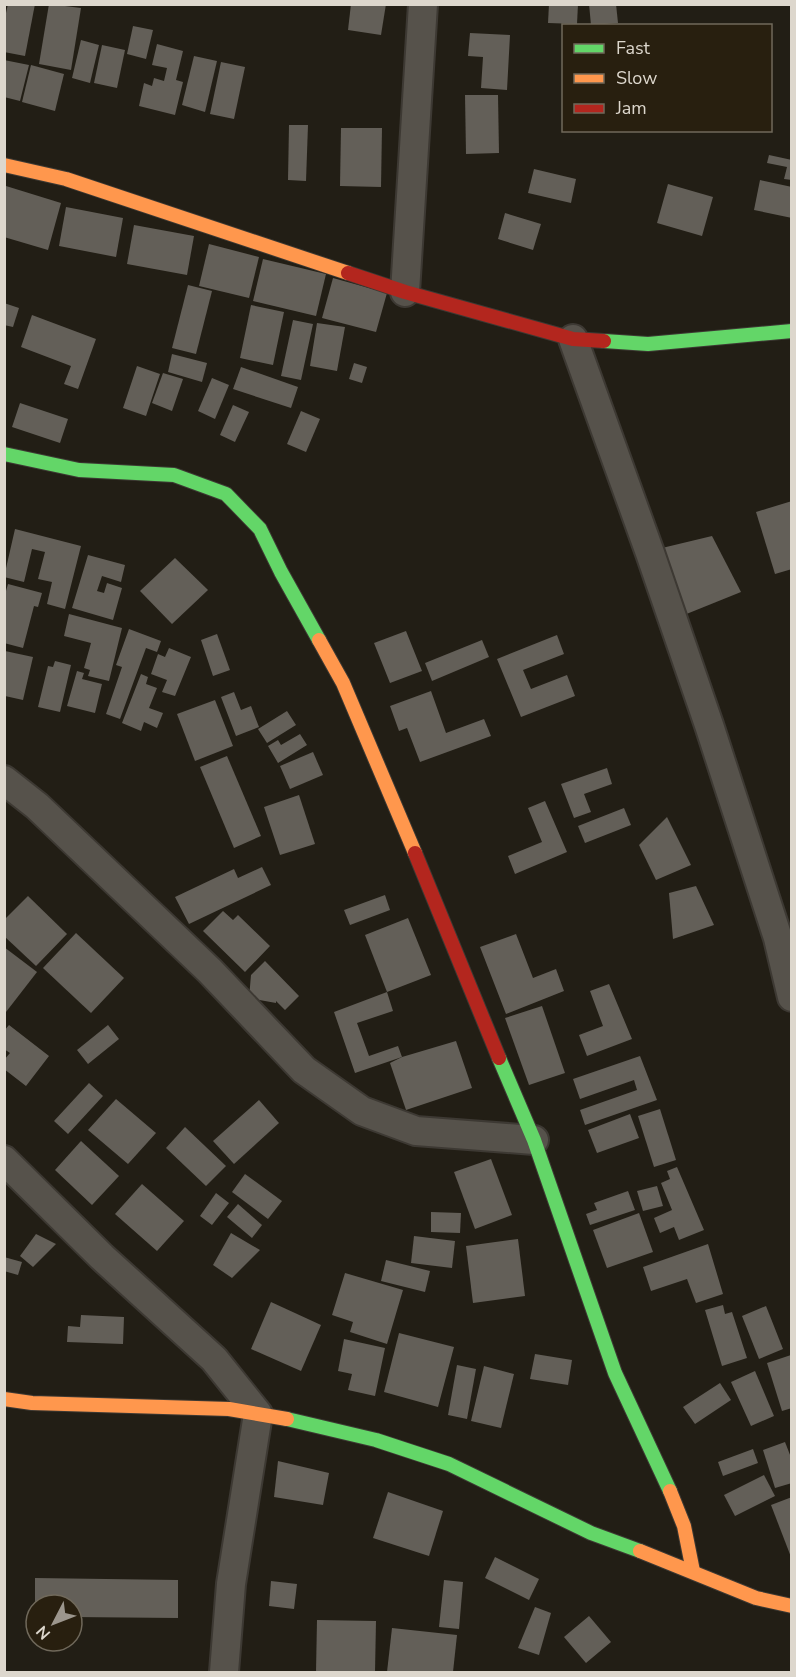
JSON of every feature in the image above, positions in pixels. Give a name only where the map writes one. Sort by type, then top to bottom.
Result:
[{"type":"street","points":[[405,292],[423,4]]},
{"type":"street","points":[[4,165],[66,179],[405,292],[573,339],[648,344],[792,331]]},
{"type":"street","points":[[573,339],[709,725],[778,938],[792,997]]},
{"type":"street","points":[[4,454],[79,470],[174,475],[226,494],[260,530],[343,683],[398,810],[481,1018],[534,1140],[615,1373],[663,1473],[684,1526],[693,1571]]},
{"type":"street","points":[[4,780],[38,806],[210,971],[304,1070],[362,1111],[416,1131],[534,1140]]},
{"type":"street","points":[[4,1160],[94,1250],[214,1359],[258,1414],[231,1584],[224,1672]]},
{"type":"street","points":[[4,1399],[32,1403],[229,1409],[304,1422],[376,1440],[449,1464],[591,1533],[693,1571],[756,1598],[792,1606]]},
{"type":"building","points":[[8,4],[35,4],[25,56],[4,52],[4,22]]},
{"type":"building","points":[[49,4],[81,8],[71,70],[39,64]]},
{"type":"building","points":[[351,4],[386,4],[381,35],[348,30]]},
{"type":"building","points":[[549,4],[578,4],[577,24],[548,23]]},
{"type":"building","points":[[589,4],[616,4],[618,23],[591,24]]},
{"type":"building","points":[[133,26],[153,30],[146,59],[127,54]]},
{"type":"building","points":[[470,33],[510,35],[507,90],[481,88],[483,57],[468,56]]},
{"type":"building","points":[[81,40],[99,45],[90,83],[72,78]]},
{"type":"building","points":[[157,44],[183,51],[176,80],[183,82],[175,115],[139,106],[144,83],[152,86],[154,78],[164,81],[167,68],[152,65]]},
{"type":"building","points":[[102,45],[125,50],[117,88],[94,83]]},
{"type":"building","points":[[194,56],[217,61],[205,112],[182,105]]},
{"type":"building","points":[[4,60],[29,65],[20,101],[4,97]]},
{"type":"building","points":[[221,62],[245,67],[234,119],[210,114]]},
{"type":"building","points":[[31,65],[64,74],[55,111],[22,102]]},
{"type":"building","points":[[465,95],[498,95],[499,153],[466,154]]},
{"type":"building","points":[[289,125],[308,125],[306,181],[288,180]]},
{"type":"building","points":[[341,128],[382,128],[381,187],[340,186]]},
{"type":"building","points":[[769,155],[792,160],[792,180],[784,179],[787,167],[767,163]]},
{"type":"building","points":[[534,169],[576,179],[571,203],[528,193]]},
{"type":"building","points":[[760,180],[792,187],[792,218],[754,210]]},
{"type":"building","points":[[668,184],[713,197],[702,236],[657,223]]},
{"type":"building","points":[[6,186],[61,203],[48,250],[4,237]]},
{"type":"building","points":[[66,207],[123,218],[116,257],[59,246]]},
{"type":"building","points":[[505,213],[541,224],[533,250],[498,239]]},
{"type":"building","points":[[134,225],[194,236],[187,275],[127,264]]},
{"type":"building","points":[[209,244],[259,257],[249,298],[199,286]]},
{"type":"building","points":[[263,259],[326,274],[316,316],[253,301]]},
{"type":"building","points":[[333,278],[387,293],[376,332],[322,318]]},
{"type":"building","points":[[188,285],[212,291],[196,354],[172,348]]},
{"type":"building","points":[[4,303],[19,308],[13,327],[4,325]]},
{"type":"building","points":[[251,305],[284,312],[273,365],[240,358]]},
{"type":"building","points":[[32,315],[96,339],[78,389],[64,384],[71,366],[21,347]]},
{"type":"building","points":[[293,320],[313,324],[301,380],[281,376]]},
{"type":"building","points":[[317,323],[345,327],[337,371],[310,366]]},
{"type":"building","points":[[172,354],[207,363],[202,382],[168,372]]},
{"type":"building","points":[[354,363],[367,367],[362,383],[349,379]]},
{"type":"building","points":[[137,366],[160,374],[146,416],[123,408]]},
{"type":"building","points":[[241,367],[298,387],[291,408],[233,389]]},
{"type":"building","points":[[163,373],[183,379],[172,411],[152,403]]},
{"type":"building","points":[[212,378],[229,385],[215,419],[198,411]]},
{"type":"building","points":[[20,403],[68,419],[60,443],[12,427]]},
{"type":"building","points":[[233,405],[249,412],[235,442],[220,435]]},
{"type":"building","points":[[301,411],[320,419],[306,452],[287,444]]},
{"type":"building","points":[[792,501],[792,569],[775,574],[756,512]]},
{"type":"building","points":[[15,529],[81,546],[65,609],[47,604],[52,582],[38,579],[45,552],[32,549],[24,582],[4,577]]},
{"type":"building","points":[[712,536],[741,592],[684,615],[662,548]]},
{"type":"building","points":[[88,555],[125,565],[121,582],[102,576],[97,591],[104,593],[107,583],[122,588],[113,620],[72,608]]},
{"type":"building","points":[[175,558],[208,590],[172,624],[140,591]]},
{"type":"building","points":[[8,584],[42,593],[38,607],[34,606],[23,648],[4,643],[4,591]]},
{"type":"building","points":[[69,614],[122,628],[109,681],[88,676],[90,670],[84,668],[91,643],[64,636]]},
{"type":"building","points":[[129,629],[161,641],[157,652],[146,648],[120,719],[106,714],[122,667],[116,665]]},
{"type":"building","points":[[406,631],[422,671],[390,683],[374,643]]},
{"type":"building","points":[[217,634],[230,670],[213,676],[201,640]]},
{"type":"building","points":[[557,635],[564,654],[523,670],[531,689],[567,675],[575,696],[521,717],[497,659]]},
{"type":"building","points":[[482,640],[489,657],[432,681],[425,663]]},
{"type":"building","points":[[169,648],[191,657],[175,696],[162,692],[167,680],[151,674],[158,654],[165,657]]},
{"type":"building","points":[[5,651],[33,657],[23,700],[5,696]]},
{"type":"building","points":[[55,661],[71,665],[60,712],[38,707],[48,666],[53,667]]},
{"type":"building","points":[[77,671],[84,673],[82,679],[102,684],[95,713],[67,706]]},
{"type":"building","points":[[141,674],[148,677],[146,684],[157,688],[149,708],[163,713],[157,728],[144,722],[141,731],[122,723]]},
{"type":"building","points":[[431,691],[446,733],[484,719],[491,736],[420,762],[407,728],[399,731],[390,706]]},
{"type":"building","points":[[234,692],[241,710],[251,706],[259,727],[236,736],[221,697]]},
{"type":"building","points":[[215,700],[233,746],[195,761],[177,714]]},
{"type":"building","points":[[287,711],[296,725],[267,743],[258,729]]},
{"type":"building","points":[[300,734],[307,745],[278,763],[268,746],[278,740],[281,745]]},
{"type":"building","points":[[313,752],[323,775],[290,789],[280,766]]},
{"type":"building","points":[[227,756],[261,836],[234,848],[200,767]]},
{"type":"building","points":[[607,768],[612,784],[584,794],[591,812],[574,818],[561,784]]},
{"type":"building","points":[[299,795],[315,844],[280,855],[264,807]]},
{"type":"building","points":[[545,801],[567,852],[515,874],[508,856],[542,842],[528,808]]},
{"type":"building","points":[[624,808],[631,825],[585,843],[578,826]]},
{"type":"building","points":[[667,817],[691,865],[656,880],[639,845]]},
{"type":"building","points":[[262,867],[271,885],[189,924],[175,897],[234,869],[238,878]]},
{"type":"building","points":[[696,886],[714,925],[673,939],[669,893]]},
{"type":"building","points":[[385,895],[390,910],[350,925],[344,910]]},
{"type":"building","points":[[28,896],[67,934],[36,966],[4,936],[4,920]]},
{"type":"building","points":[[223,911],[233,920],[238,915],[270,946],[245,972],[203,931]]},
{"type":"building","points":[[408,918],[431,975],[387,992],[365,935]]},
{"type":"building","points":[[76,933],[124,978],[91,1013],[43,968]]},
{"type":"building","points":[[516,934],[533,978],[556,969],[564,991],[506,1014],[480,947]]},
{"type":"building","points":[[4,947],[37,972],[6,1012],[4,1010]]},
{"type":"building","points":[[265,961],[299,996],[285,1010],[276,1001],[276,1003],[249,998],[251,975]]},
{"type":"building","points":[[609,984],[632,1039],[587,1056],[579,1035],[603,1026],[590,991]]},
{"type":"building","points":[[387,992],[393,1011],[357,1023],[369,1056],[398,1046],[402,1057],[355,1073],[334,1012]]},
{"type":"building","points":[[542,1006],[565,1073],[529,1085],[505,1018]]},
{"type":"building","points":[[9,1025],[49,1056],[26,1086],[4,1069],[4,1060],[10,1053],[4,1049],[4,1031]]},
{"type":"building","points":[[108,1025],[119,1039],[88,1064],[77,1050]]},
{"type":"building","points":[[456,1041],[472,1088],[406,1110],[390,1063],[402,1057]]},
{"type":"building","points":[[640,1056],[657,1100],[585,1125],[580,1110],[637,1090],[634,1080],[580,1099],[573,1079]]},
{"type":"building","points":[[89,1083],[103,1096],[68,1134],[54,1121]]},
{"type":"building","points":[[116,1099],[156,1133],[128,1164],[88,1130]]},
{"type":"building","points":[[259,1100],[279,1123],[234,1164],[213,1141]]},
{"type":"building","points":[[660,1109],[676,1160],[654,1167],[638,1116]]},
{"type":"building","points":[[630,1114],[639,1138],[597,1153],[588,1130]]},
{"type":"building","points":[[185,1127],[226,1166],[206,1186],[166,1148]]},
{"type":"building","points":[[81,1141],[119,1176],[92,1205],[55,1170]]},
{"type":"building","points":[[491,1159],[512,1215],[475,1229],[454,1172]]},
{"type":"building","points":[[677,1167],[704,1230],[679,1240],[674,1227],[660,1233],[654,1218],[672,1210],[661,1183],[670,1179],[667,1171]]},
{"type":"building","points":[[245,1174],[282,1201],[268,1219],[232,1192]]},
{"type":"building","points":[[142,1184],[184,1221],[157,1251],[115,1214]]},
{"type":"building","points":[[657,1186],[663,1206],[643,1211],[637,1191]]},
{"type":"building","points":[[628,1191],[635,1210],[590,1225],[586,1214],[597,1210],[594,1203]]},
{"type":"building","points":[[216,1193],[229,1203],[212,1225],[200,1216]]},
{"type":"building","points":[[238,1204],[262,1225],[252,1238],[227,1217]]},
{"type":"building","points":[[431,1212],[461,1213],[460,1233],[431,1232]]},
{"type":"building","points":[[639,1213],[653,1252],[607,1268],[593,1230]]},
{"type":"building","points":[[231,1233],[260,1250],[232,1278],[213,1265]]},
{"type":"building","points":[[36,1234],[56,1244],[33,1267],[20,1256]]},
{"type":"building","points":[[414,1236],[455,1241],[452,1268],[411,1263]]},
{"type":"building","points":[[518,1239],[525,1296],[473,1303],[466,1246]]},
{"type":"building","points":[[708,1244],[723,1294],[696,1303],[687,1279],[651,1291],[643,1267]]},
{"type":"building","points":[[4,1257],[22,1262],[18,1275],[4,1271]]},
{"type":"building","points":[[386,1260],[430,1271],[425,1292],[381,1281]]},
{"type":"building","points":[[345,1273],[403,1290],[387,1344],[350,1332],[353,1322],[332,1315]]},
{"type":"building","points":[[271,1302],[321,1325],[301,1371],[251,1349]]},
{"type":"building","points":[[723,1305],[725,1314],[732,1312],[747,1358],[722,1366],[705,1310]]},
{"type":"building","points":[[766,1306],[783,1349],[759,1359],[742,1316]]},
{"type":"building","points":[[81,1315],[124,1317],[123,1344],[67,1342],[68,1326],[80,1327]]},
{"type":"building","points":[[399,1333],[454,1347],[438,1407],[384,1392]]},
{"type":"building","points":[[344,1339],[385,1348],[375,1396],[348,1390],[352,1374],[338,1371]]},
{"type":"building","points":[[535,1354],[572,1360],[568,1385],[530,1379]]},
{"type":"building","points":[[791,1355],[792,1408],[782,1411],[767,1363]]},
{"type":"building","points":[[457,1365],[476,1369],[467,1419],[448,1415]]},
{"type":"building","points":[[484,1366],[514,1374],[501,1428],[471,1421]]},
{"type":"building","points":[[755,1371],[774,1416],[751,1426],[731,1382]]},
{"type":"building","points":[[720,1383],[731,1400],[695,1424],[683,1407]]},
{"type":"building","points":[[785,1442],[792,1460],[792,1483],[775,1488],[763,1450]]},
{"type":"building","points":[[753,1449],[758,1463],[723,1476],[718,1462]]},
{"type":"building","points":[[278,1461],[329,1473],[323,1505],[274,1497]]},
{"type":"building","points":[[764,1475],[775,1496],[735,1516],[724,1495]]},
{"type":"building","points":[[388,1492],[443,1511],[429,1556],[373,1538]]},
{"type":"building","points":[[792,1497],[792,1557],[791,1557],[771,1505]]},
{"type":"building","points":[[495,1557],[539,1579],[529,1600],[485,1578]]},
{"type":"building","points":[[35,1578],[178,1580],[178,1618],[84,1617],[84,1593],[35,1593]]},
{"type":"building","points":[[444,1580],[463,1582],[459,1629],[439,1627]]},
{"type":"building","points":[[271,1581],[297,1584],[294,1609],[269,1606]]},
{"type":"building","points":[[535,1607],[551,1613],[539,1655],[518,1648]]},
{"type":"building","points":[[589,1616],[611,1642],[586,1663],[564,1637]]},
{"type":"building","points":[[317,1620],[376,1621],[375,1672],[316,1672]]},
{"type":"building","points":[[392,1628],[457,1635],[453,1672],[387,1672]]},
{"type":"traffic: fast","points":[[604,341],[648,344],[792,331]]},
{"type":"traffic: fast","points":[[4,454],[79,470],[174,475],[226,494],[260,529],[319,640]]},
{"type":"traffic: fast","points":[[499,1058],[534,1140],[615,1373],[670,1491]]},
{"type":"traffic: fast","points":[[287,1419],[376,1440],[449,1464],[591,1533],[640,1551]]},
{"type":"traffic: slow","points":[[4,165],[66,179],[348,273]]},
{"type":"traffic: slow","points":[[319,640],[343,683],[415,853]]},
{"type":"traffic: slow","points":[[4,1399],[32,1403],[229,1409],[287,1419]]},
{"type":"traffic: slow","points":[[670,1491],[684,1526],[693,1571]]},
{"type":"traffic: slow","points":[[640,1551],[756,1598],[792,1606]]},
{"type":"traffic: jam","points":[[348,273],[405,292],[573,339],[604,341]]},
{"type":"traffic: jam","points":[[415,853],[499,1058]]}]
